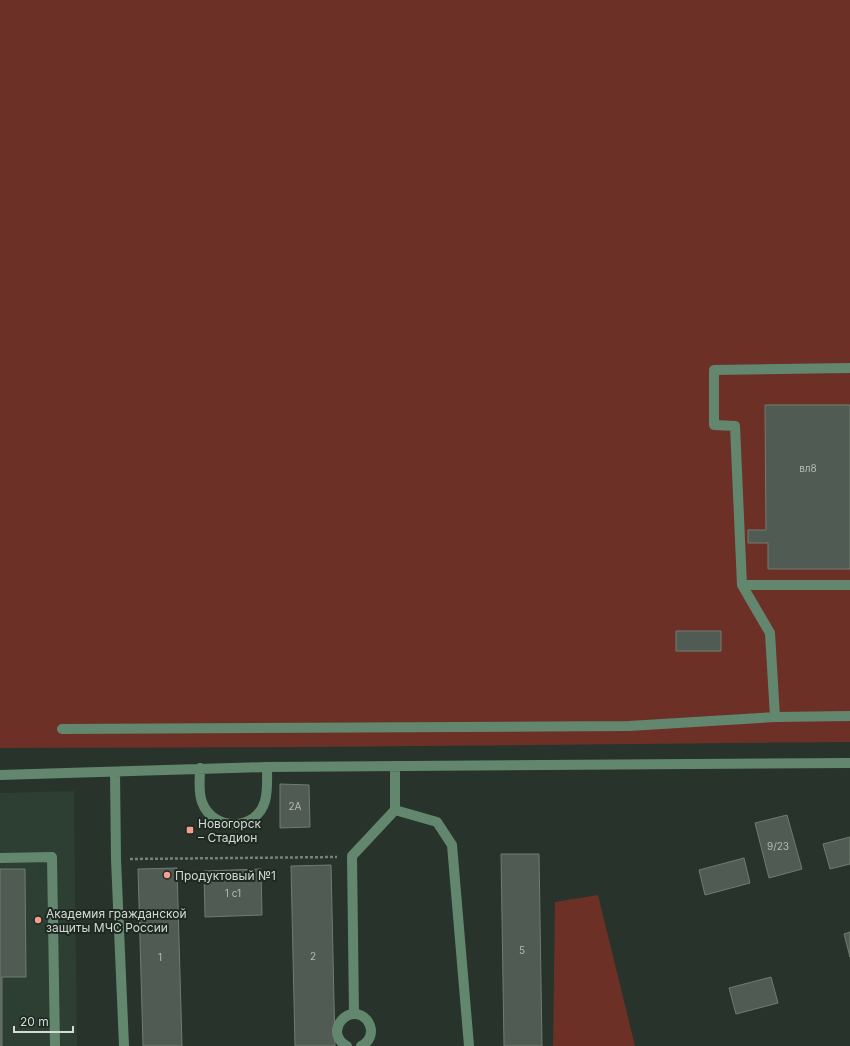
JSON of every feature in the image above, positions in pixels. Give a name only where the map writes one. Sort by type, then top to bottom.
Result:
[{"type":"street","points":[[775,717],[770,633],[742,585],[735,426],[714,425],[714,370],[850,368]]},
{"type":"street","points":[[742,585],[850,585]]},
{"type":"street","points":[[62,729],[629,726],[775,717],[850,716]]},
{"type":"street","points":[[0,775],[267,767],[850,763]]},
{"type":"street","points":[[354,1014],[352,856],[395,810],[395,766]]},
{"type":"street","points":[[200,768],[200,791],[202,802],[208,813],[217,820],[228,824],[240,824],[251,820],[259,812],[265,802],[267,790],[267,767]]},
{"type":"street","points":[[115,772],[116,859],[124,1046]]},
{"type":"street","points":[[395,810],[437,822],[452,845],[469,1046]]},
{"type":"street","points":[[0,858],[52,857],[55,1046]]},
{"type":"street","points":[[346,1046],[337,1036],[337,1030],[339,1022],[343,1018],[354,1014],[365,1018],[369,1022],[371,1028],[371,1034],[368,1040],[361,1046]]},
{"type":"path","points":[[116,859],[352,856]]},
{"type":"shaded area","points":[[0,0],[850,0],[850,742],[0,748]]},
{"type":"shaded area","name":"Академия гражданской защиты МЧС России","points":[[74,791],[77,1046],[0,1046],[0,793]]},
{"type":"shaded area","points":[[598,895],[635,1046],[553,1046],[555,902]]},
{"type":"building","points":[[765,405],[850,405],[850,569],[768,569],[768,543],[748,543],[748,530],[766,530]]},
{"type":"building","points":[[676,631],[721,631],[721,651],[676,651]]},
{"type":"building","points":[[280,784],[309,785],[310,827],[280,828]]},
{"type":"building","points":[[787,815],[802,869],[769,878],[755,823]]},
{"type":"building","points":[[850,837],[850,864],[830,869],[823,844]]},
{"type":"building","points":[[501,854],[539,854],[542,1046],[504,1046]]},
{"type":"building","points":[[744,858],[750,883],[705,895],[699,870]]},
{"type":"building","points":[[331,865],[335,1046],[295,1046],[291,866]]},
{"type":"building","points":[[177,868],[182,1046],[143,1046],[138,869]]},
{"type":"building","points":[[0,869],[25,869],[26,977],[2,977],[2,1046],[0,1046]]},
{"type":"building","points":[[261,869],[262,915],[205,917],[204,871]]},
{"type":"building","points":[[850,932],[850,957],[844,934]]},
{"type":"building","points":[[771,977],[778,1003],[736,1014],[729,988]]},
{"type":"place","name":"Новогорск – Стадион","points":[[190,830]]},
{"type":"place","name":"Продуктовый №1","points":[[167,875]]},
{"type":"place","name":"Академия гражданской защиты МЧС России","points":[[38,920]]}]
